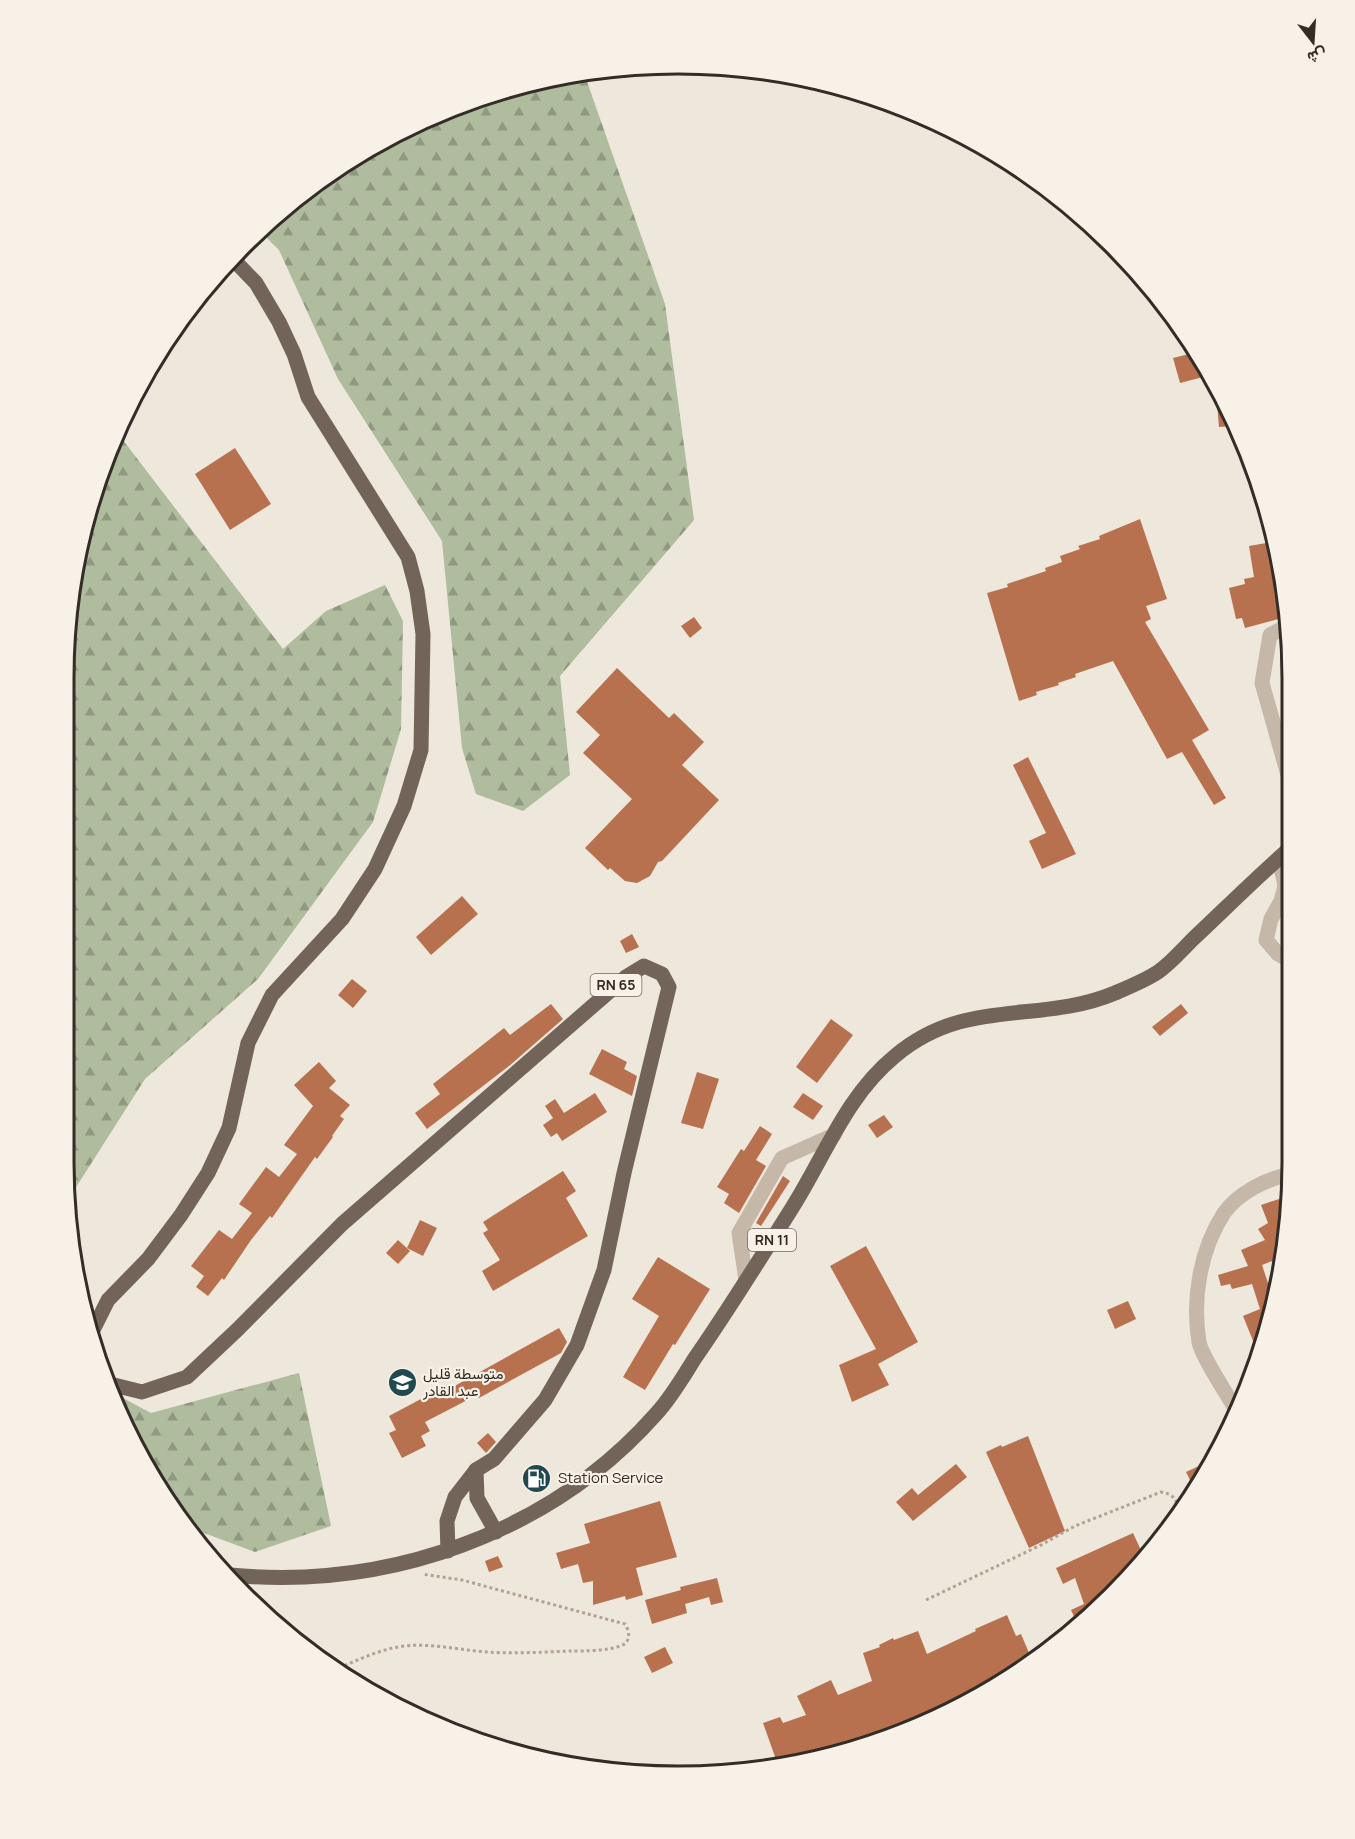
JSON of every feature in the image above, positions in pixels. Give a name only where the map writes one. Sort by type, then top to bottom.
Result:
[{"type":"main road","points":[[96,1324],[108,1300],[148,1259],[181,1215],[208,1173],[229,1128],[248,1043],[272,995],[342,919],[375,869],[404,806],[421,750],[423,634],[417,591],[408,557],[308,397],[279,322],[256,283],[237,264]]},
{"type":"main road","name":"RN 11","points":[[238,1576],[319,1578],[382,1567],[448,1551],[496,1532],[536,1512],[573,1488],[634,1438],[660,1411],[747,1280],[801,1194],[854,1100],[873,1075],[896,1055],[925,1035],[961,1021],[1091,1001],[1114,994],[1157,972],[1282,856]]},
{"type":"main road","name":"RN 65","points":[[116,1386],[142,1392],[186,1377],[237,1330],[342,1224],[626,977],[644,966],[662,974],[669,987],[624,1173],[604,1270],[577,1345],[545,1400],[494,1459],[476,1470]]},
{"type":"main road","points":[[476,1470],[477,1498],[496,1532]]},
{"type":"main road","points":[[448,1551],[447,1521],[455,1497],[476,1470]]},
{"type":"street","points":[[1279,630],[1270,635],[1262,683],[1282,754]]},
{"type":"street","points":[[1282,897],[1271,918],[1266,940],[1282,956]]},
{"type":"street","points":[[747,1280],[739,1233],[782,1158],[834,1134]]},
{"type":"street","points":[[1232,1402],[1199,1344],[1197,1286],[1209,1244],[1225,1212],[1248,1191],[1281,1176]]},
{"type":"path","points":[[926,1600],[1041,1545],[1075,1526],[1161,1492],[1170,1493],[1177,1502]]},
{"type":"path","points":[[345,1666],[402,1646],[431,1645],[488,1652],[583,1651],[622,1646],[628,1640],[629,1631],[625,1624],[462,1580],[417,1573]]},
{"type":"green space","points":[[587,81],[665,304],[694,520],[560,676],[570,775],[523,811],[476,794],[462,748],[442,541],[338,379],[279,250],[265,236],[310,198],[376,154],[446,119],[483,106],[521,94]]},
{"type":"green space","points":[[122,439],[283,649],[326,611],[385,585],[403,621],[401,729],[373,822],[258,979],[145,1079],[75,1189],[75,638],[85,560],[94,521]]},
{"type":"green space","points":[[299,1373],[331,1526],[255,1552],[200,1531],[154,1463],[121,1397],[151,1413]]},
{"type":"building","points":[[1188,354],[1202,377],[1180,383],[1173,358]]},
{"type":"building","points":[[1217,407],[1227,427],[1219,427]]},
{"type":"building","points":[[235,448],[271,504],[230,530],[195,474]]},
{"type":"building","points":[[1140,519],[1167,599],[1146,606],[1151,619],[1145,622],[1209,730],[1192,740],[1226,798],[1214,805],[1182,752],[1167,759],[1113,661],[1075,674],[1076,677],[1019,701],[987,593],[1046,571],[1045,568],[1062,562],[1060,556],[1080,549],[1078,546],[1100,539],[1099,536]]},
{"type":"building","points":[[1266,543],[1278,619],[1245,628],[1242,618],[1236,619],[1229,588],[1245,584],[1244,579],[1254,577],[1249,546]]},
{"type":"building","points":[[694,617],[702,628],[690,638],[681,626]]},
{"type":"building","points":[[617,668],[669,718],[674,713],[704,742],[682,765],[719,800],[662,861],[658,862],[650,876],[637,883],[625,881],[610,868],[608,870],[585,848],[632,799],[583,753],[600,735],[576,712]]},
{"type":"building","points":[[1028,757],[1076,854],[1042,869],[1029,841],[1046,833],[1013,765]]},
{"type":"building","points":[[462,896],[478,914],[431,955],[416,937]]},
{"type":"building","points":[[632,934],[639,947],[626,953],[620,941]]},
{"type":"building","points":[[352,979],[367,991],[353,1008],[338,995]]},
{"type":"building","points":[[551,1004],[563,1019],[509,1066],[427,1129],[415,1113],[440,1094],[433,1084],[504,1028],[510,1035]]},
{"type":"building","points":[[1181,1004],[1188,1013],[1160,1036],[1152,1027]]},
{"type":"building","points":[[831,1019],[853,1035],[817,1083],[796,1067]]},
{"type":"building","points":[[602,1049],[627,1062],[624,1069],[637,1076],[632,1096],[589,1074]]},
{"type":"building","points":[[319,1062],[336,1081],[329,1088],[350,1105],[340,1116],[344,1119],[272,1218],[270,1216],[224,1280],[222,1278],[208,1296],[196,1287],[204,1276],[191,1266],[219,1230],[232,1239],[252,1213],[239,1204],[266,1167],[279,1177],[297,1154],[284,1145],[313,1106],[294,1085]]},
{"type":"building","points":[[697,1072],[719,1079],[703,1129],[681,1123]]},
{"type":"building","points":[[595,1093],[607,1112],[562,1141],[557,1133],[551,1137],[543,1125],[553,1118],[545,1106],[555,1099],[564,1113]]},
{"type":"building","points":[[803,1093],[823,1106],[813,1120],[793,1107]]},
{"type":"building","points":[[884,1115],[893,1127],[877,1138],[868,1125]]},
{"type":"building","points":[[760,1126],[772,1134],[756,1160],[766,1166],[739,1213],[724,1203],[729,1194],[717,1187],[741,1149],[744,1151]]},
{"type":"building","points":[[563,1171],[576,1191],[566,1198],[588,1236],[493,1291],[482,1271],[500,1260],[483,1233],[488,1230],[483,1222]]},
{"type":"building","points":[[783,1176],[790,1181],[761,1226],[756,1223]]},
{"type":"building","points":[[1279,1199],[1280,1202],[1273,1261],[1262,1265],[1269,1285],[1253,1342],[1243,1316],[1260,1309],[1252,1284],[1232,1289],[1230,1284],[1221,1286],[1218,1275],[1248,1266],[1241,1250],[1265,1240],[1258,1229],[1268,1223],[1261,1205]]},
{"type":"building","points":[[420,1220],[437,1228],[423,1256],[407,1248]]},
{"type":"building","points":[[398,1240],[410,1251],[398,1264],[386,1253]]},
{"type":"building","points":[[866,1246],[918,1342],[878,1364],[889,1385],[852,1402],[839,1365],[876,1349],[830,1266]]},
{"type":"building","points":[[658,1257],[710,1289],[645,1390],[623,1377],[659,1316],[632,1299]]},
{"type":"building","points":[[1128,1301],[1136,1319],[1115,1329],[1107,1310]]},
{"type":"building","points":[[559,1328],[567,1342],[561,1353],[479,1398],[477,1395],[425,1422],[430,1431],[421,1436],[426,1446],[402,1458],[389,1433],[396,1430],[389,1416],[449,1384],[451,1388]]},
{"type":"building","points":[[488,1433],[496,1442],[486,1453],[477,1443]]},
{"type":"building","points":[[1028,1436],[1065,1531],[1029,1548],[986,1452]]},
{"type":"building","points":[[956,1464],[967,1477],[913,1521],[896,1502],[912,1488],[918,1495]]},
{"type":"building","points":[[1200,1465],[1190,1481],[1186,1472]]},
{"type":"building","points":[[660,1501],[677,1557],[636,1568],[643,1595],[626,1600],[625,1596],[593,1605],[593,1581],[583,1583],[578,1564],[561,1569],[556,1553],[590,1543],[584,1524]]},
{"type":"building","points":[[1133,1533],[1141,1549],[1105,1589],[1074,1617],[1071,1610],[1084,1604],[1075,1578],[1063,1584],[1056,1568]]},
{"type":"building","points":[[498,1556],[503,1567],[489,1572],[485,1561]]},
{"type":"building","points":[[717,1578],[723,1602],[711,1605],[709,1597],[685,1604],[687,1613],[652,1624],[645,1600],[681,1590],[680,1587]]},
{"type":"building","points":[[1007,1615],[1016,1636],[1021,1634],[1029,1653],[980,1685],[909,1720],[834,1745],[775,1757],[763,1723],[780,1717],[783,1723],[806,1715],[797,1696],[831,1680],[838,1695],[872,1681],[863,1653],[880,1647],[879,1645],[893,1638],[894,1640],[918,1631],[927,1654],[976,1631],[975,1629]]},
{"type":"building","points":[[665,1647],[673,1663],[652,1673],[644,1657]]},
{"type":"place","name":"متوسطة قليل عبد القادر","points":[[402,1383]]},
{"type":"place","name":"Station Service","points":[[537,1478]]}]
